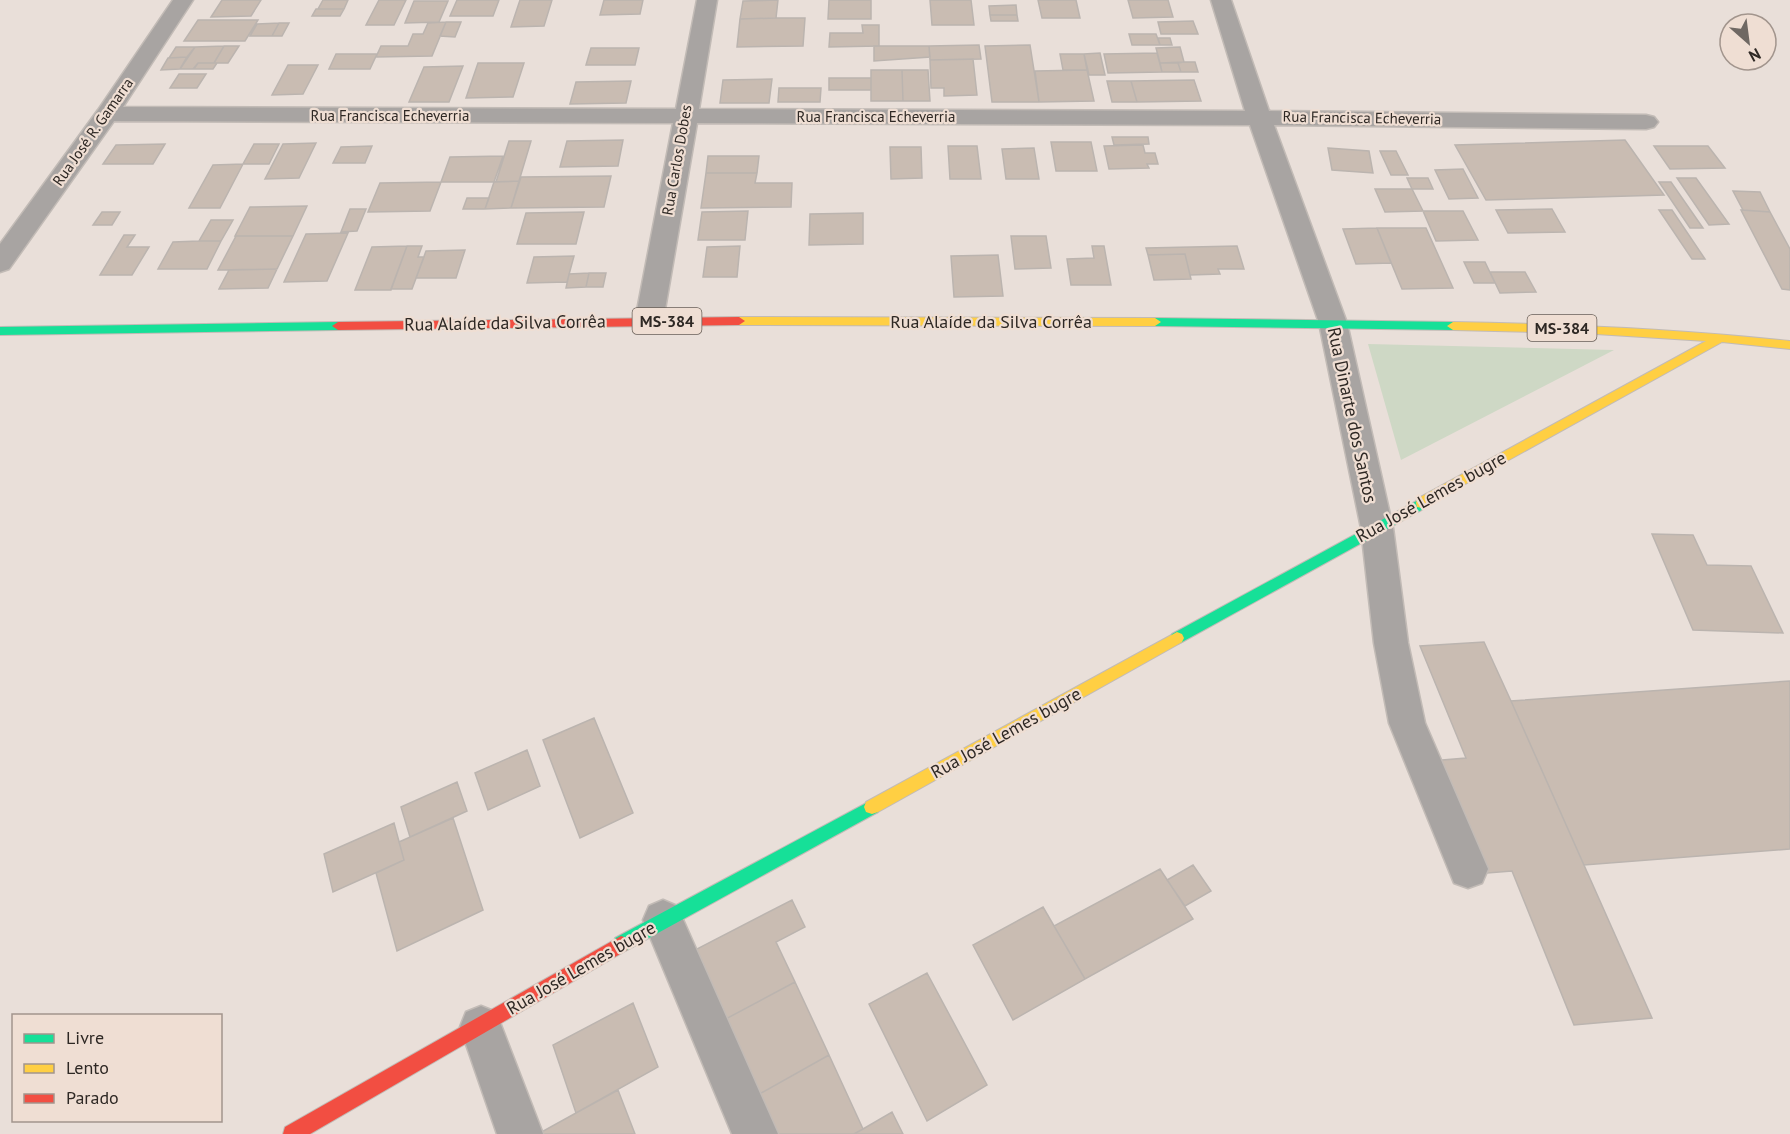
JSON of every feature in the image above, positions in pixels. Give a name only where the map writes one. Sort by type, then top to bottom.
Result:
[{"type":"main road","name":"Rua Alaíde da Silva Corrêa","points":[[0,331],[649,321],[1333,323]]},
{"type":"main road","name":"MS-384","points":[[1333,323],[1567,328],[1722,337],[1790,345]]},
{"type":"main road","name":"Rua José Lemes bugre","points":[[292,1134],[663,920],[821,836],[1722,337]]},
{"type":"street","name":"Rua José R. Gamarra","points":[[0,263],[107,114],[183,0]]},
{"type":"street","name":"Rua Carlos Dobes","points":[[649,321],[707,0]]},
{"type":"street","name":"Rua Dinarte dos Santos","points":[[1221,0],[1259,117],[1333,323],[1377,528],[1391,643],[1407,723],[1468,869]]},
{"type":"street","name":"Rua Francisca Echeverria","points":[[107,114],[684,118],[1259,117],[1646,122]]},
{"type":"street","points":[[663,920],[755,1134]]},
{"type":"street","points":[[481,1027],[520,1134]]},
{"type":"green space","points":[[1368,344],[1614,350],[1401,460]]},
{"type":"building","points":[[222,0],[261,0],[251,16],[211,17]]},
{"type":"building","points":[[323,0],[348,0],[344,9],[318,9]]},
{"type":"building","points":[[379,0],[406,0],[394,25],[366,25]]},
{"type":"building","points":[[457,0],[499,0],[493,16],[450,16]]},
{"type":"building","points":[[520,0],[552,0],[544,26],[511,27]]},
{"type":"building","points":[[604,0],[643,0],[640,14],[600,15]]},
{"type":"building","points":[[778,0],[776,18],[740,19],[743,1]]},
{"type":"building","points":[[829,0],[871,0],[871,19],[828,19]]},
{"type":"building","points":[[930,0],[971,0],[974,25],[932,25]]},
{"type":"building","points":[[1038,0],[1076,0],[1080,18],[1042,18]]},
{"type":"building","points":[[1128,0],[1168,0],[1173,17],[1133,18]]},
{"type":"building","points":[[414,1],[448,1],[439,22],[405,23]]},
{"type":"building","points":[[1016,5],[1017,15],[990,15],[989,6]]},
{"type":"building","points":[[316,9],[344,9],[340,16],[312,16]]},
{"type":"building","points":[[990,15],[1017,15],[1018,21],[991,21]]},
{"type":"building","points":[[805,18],[803,46],[737,47],[740,19]]},
{"type":"building","points":[[198,20],[258,20],[245,41],[184,41]]},
{"type":"building","points":[[1193,21],[1198,34],[1161,34],[1158,22]]},
{"type":"building","points":[[446,22],[432,56],[376,57],[381,46],[408,46],[413,34],[423,34],[428,23]]},
{"type":"building","points":[[446,22],[461,22],[455,37],[440,36]]},
{"type":"building","points":[[279,23],[272,36],[250,36],[257,24]]},
{"type":"building","points":[[279,23],[289,23],[282,36],[272,36]]},
{"type":"building","points":[[862,25],[879,25],[879,46],[829,47],[830,33],[863,33]]},
{"type":"building","points":[[1129,34],[1156,34],[1160,45],[1132,45]]},
{"type":"building","points":[[1158,38],[1170,38],[1172,45],[1160,45]]},
{"type":"building","points":[[979,45],[981,59],[930,60],[929,46]]},
{"type":"building","points":[[1030,45],[1039,102],[992,102],[985,46]]},
{"type":"building","points":[[224,46],[239,46],[228,63],[214,63]]},
{"type":"building","points":[[224,46],[214,63],[198,63],[194,69],[180,69],[195,47]]},
{"type":"building","points":[[874,46],[929,46],[930,57],[874,61]]},
{"type":"building","points":[[176,47],[195,47],[187,57],[169,58]]},
{"type":"building","points":[[1180,47],[1184,62],[1160,63],[1156,48]]},
{"type":"building","points":[[591,48],[639,48],[635,65],[586,65]]},
{"type":"building","points":[[1100,53],[1105,75],[1089,75],[1084,54]]},
{"type":"building","points":[[1157,53],[1162,72],[1108,73],[1104,54]]},
{"type":"building","points":[[336,54],[377,54],[370,69],[329,69]]},
{"type":"building","points":[[1060,54],[1084,54],[1087,70],[1063,70]]},
{"type":"building","points":[[187,57],[180,69],[161,70],[168,58]]},
{"type":"building","points":[[973,59],[977,95],[944,96],[944,88],[931,88],[930,60]]},
{"type":"building","points":[[1195,62],[1198,72],[1181,72],[1178,63]]},
{"type":"building","points":[[198,63],[217,63],[213,69],[193,69]]},
{"type":"building","points":[[478,63],[524,63],[513,97],[466,98]]},
{"type":"building","points":[[1160,63],[1178,63],[1181,72],[1162,72]]},
{"type":"building","points":[[288,65],[318,65],[303,94],[272,95]]},
{"type":"building","points":[[463,66],[449,102],[409,102],[424,67]]},
{"type":"building","points":[[871,70],[902,70],[903,101],[871,101]]},
{"type":"building","points":[[902,70],[928,70],[930,101],[903,101]]},
{"type":"building","points":[[1087,70],[1094,101],[1039,102],[1035,71]]},
{"type":"building","points":[[179,74],[206,74],[197,88],[170,88]]},
{"type":"building","points":[[829,78],[871,78],[871,90],[829,90]]},
{"type":"building","points":[[772,79],[769,103],[720,103],[723,80]]},
{"type":"building","points":[[1194,80],[1201,101],[1137,102],[1131,81]]},
{"type":"building","points":[[631,81],[626,103],[570,104],[576,82]]},
{"type":"building","points":[[1107,81],[1131,81],[1137,102],[1112,102]]},
{"type":"building","points":[[779,88],[821,88],[820,102],[778,102]]},
{"type":"building","points":[[1112,137],[1148,137],[1149,144],[1114,145]]},
{"type":"building","points":[[623,140],[618,166],[560,167],[567,141]]},
{"type":"building","points":[[1625,140],[1664,195],[1486,200],[1455,145]]},
{"type":"building","points":[[509,141],[531,141],[519,181],[496,182]]},
{"type":"building","points":[[1051,142],[1091,142],[1097,171],[1056,171]]},
{"type":"building","points":[[316,143],[299,178],[265,179],[283,144]]},
{"type":"building","points":[[165,144],[153,164],[103,164],[116,145]]},
{"type":"building","points":[[254,144],[279,144],[269,164],[243,164]]},
{"type":"building","points":[[1143,145],[1145,153],[1155,153],[1158,164],[1147,164],[1149,168],[1109,169],[1104,146]]},
{"type":"building","points":[[372,146],[365,163],[333,163],[341,147]]},
{"type":"building","points":[[948,146],[977,146],[981,179],[950,179]]},
{"type":"building","points":[[1654,146],[1708,146],[1725,168],[1670,169]]},
{"type":"building","points":[[890,147],[921,147],[922,178],[891,179]]},
{"type":"building","points":[[1034,148],[1039,179],[1006,179],[1002,149]]},
{"type":"building","points":[[1328,148],[1369,151],[1373,173],[1332,170]]},
{"type":"building","points":[[1380,151],[1396,151],[1408,175],[1391,175]]},
{"type":"building","points":[[503,156],[494,182],[441,182],[450,157]]},
{"type":"building","points":[[708,156],[759,156],[757,173],[706,173]]},
{"type":"building","points":[[243,164],[220,208],[189,208],[213,165]]},
{"type":"building","points":[[1463,169],[1478,198],[1449,199],[1435,170]]},
{"type":"building","points":[[706,173],[757,173],[755,183],[792,183],[791,207],[701,208]]},
{"type":"building","points":[[611,176],[604,207],[511,208],[521,177]]},
{"type":"building","points":[[1407,178],[1428,178],[1433,189],[1412,189]]},
{"type":"building","points":[[1677,178],[1696,178],[1729,224],[1709,225]]},
{"type":"building","points":[[519,181],[511,208],[485,209],[494,182]]},
{"type":"building","points":[[441,182],[430,211],[368,212],[380,183]]},
{"type":"building","points":[[1659,182],[1671,182],[1703,228],[1690,228]]},
{"type":"building","points":[[1375,189],[1412,189],[1423,211],[1385,212]]},
{"type":"building","points":[[1733,191],[1760,192],[1770,212],[1743,210]]},
{"type":"building","points":[[467,198],[489,198],[485,209],[463,209]]},
{"type":"building","points":[[307,206],[293,236],[235,236],[250,207]]},
{"type":"building","points":[[350,209],[366,209],[357,231],[341,232]]},
{"type":"building","points":[[1552,209],[1565,232],[1508,233],[1496,210]]},
{"type":"building","points":[[1659,210],[1672,210],[1705,259],[1692,259]]},
{"type":"building","points":[[1741,210],[1770,212],[1790,249],[1790,290],[1782,289]]},
{"type":"building","points":[[748,211],[745,240],[698,240],[702,212]]},
{"type":"building","points":[[1423,211],[1463,211],[1478,240],[1436,241]]},
{"type":"building","points":[[102,212],[120,212],[112,225],[93,225]]},
{"type":"building","points":[[584,212],[576,244],[517,244],[526,213]]},
{"type":"building","points":[[863,213],[863,244],[809,245],[810,214]]},
{"type":"building","points":[[211,220],[233,220],[221,241],[199,241]]},
{"type":"building","points":[[1377,228],[1391,263],[1356,264],[1343,229]]},
{"type":"building","points":[[1377,228],[1426,228],[1453,288],[1402,289]]},
{"type":"building","points":[[348,233],[327,281],[284,282],[306,234]]},
{"type":"building","points":[[124,235],[135,235],[127,247],[149,247],[132,275],[100,275]]},
{"type":"building","points":[[236,236],[293,236],[277,269],[218,270]]},
{"type":"building","points":[[1011,236],[1046,236],[1051,268],[1015,269]]},
{"type":"building","points":[[221,241],[207,269],[158,269],[173,242]]},
{"type":"building","points":[[407,246],[422,246],[418,257],[424,257],[412,289],[391,289]]},
{"type":"building","points":[[407,246],[391,290],[355,290],[372,247]]},
{"type":"building","points":[[740,246],[737,277],[703,277],[707,247]]},
{"type":"building","points":[[1092,246],[1104,246],[1111,285],[1071,285],[1067,259],[1094,258]]},
{"type":"building","points":[[1237,246],[1244,269],[1218,269],[1220,274],[1190,275],[1185,254],[1148,255],[1146,248]]},
{"type":"building","points":[[465,250],[456,278],[416,278],[426,251]]},
{"type":"building","points":[[1185,254],[1191,279],[1154,280],[1148,255]]},
{"type":"building","points":[[998,255],[1003,296],[954,297],[951,256]]},
{"type":"building","points":[[574,256],[567,282],[527,283],[534,257]]},
{"type":"building","points":[[1464,262],[1485,262],[1495,283],[1474,283]]},
{"type":"building","points":[[277,269],[268,288],[219,289],[229,270]]},
{"type":"building","points":[[1490,272],[1525,272],[1536,292],[1500,293]]},
{"type":"building","points":[[589,273],[586,287],[566,288],[569,274]]},
{"type":"building","points":[[589,273],[606,273],[603,287],[586,287]]},
{"type":"building","points":[[1652,534],[1693,535],[1707,565],[1751,566],[1783,633],[1693,630]]},
{"type":"building","points":[[1484,642],[1652,1018],[1574,1025],[1512,871],[1475,874],[1431,761],[1466,758],[1420,646]]},
{"type":"building","points":[[1790,681],[1790,849],[1584,865],[1511,701]]},
{"type":"building","points":[[594,718],[633,813],[580,838],[543,740]]},
{"type":"building","points":[[527,750],[540,786],[488,810],[475,773]]},
{"type":"building","points":[[457,782],[467,811],[410,837],[401,807]]},
{"type":"building","points":[[453,818],[483,910],[397,951],[376,873],[404,860],[399,842]]},
{"type":"building","points":[[394,823],[404,860],[333,892],[324,854]]},
{"type":"building","points":[[1193,865],[1211,891],[1185,906],[1167,880]]},
{"type":"building","points":[[1160,869],[1193,919],[1085,979],[1054,926]]},
{"type":"building","points":[[792,900],[805,927],[776,942],[795,982],[722,1021],[693,951]]},
{"type":"building","points":[[1043,907],[1085,979],[1013,1020],[973,945]]},
{"type":"building","points":[[927,973],[987,1085],[927,1121],[869,1004]]},
{"type":"building","points":[[795,982],[829,1055],[754,1097],[722,1021]]},
{"type":"building","points":[[633,1003],[658,1067],[576,1113],[553,1045]]},
{"type":"building","points":[[829,1055],[863,1129],[854,1134],[769,1134],[754,1097]]},
{"type":"building","points":[[618,1090],[635,1134],[538,1134],[576,1113]]},
{"type":"building","points":[[892,1112],[903,1134],[854,1134],[863,1129]]},
{"type":"traffic: fast","points":[[1155,322],[1453,326]]},
{"type":"traffic: fast","points":[[0,331],[338,326]]},
{"type":"traffic: fast","points":[[1177,638],[1422,503]]},
{"type":"traffic: fast","points":[[621,944],[872,807]]},
{"type":"traffic: slow","points":[[739,321],[1155,322]]},
{"type":"traffic: slow","points":[[1453,326],[1622,331],[1790,345]]},
{"type":"traffic: slow","points":[[1422,503],[1722,337]]},
{"type":"traffic: slow","points":[[872,807],[1177,638]]},
{"type":"traffic: jam","points":[[338,326],[739,321]]},
{"type":"traffic: jam","points":[[292,1134],[621,944]]}]
